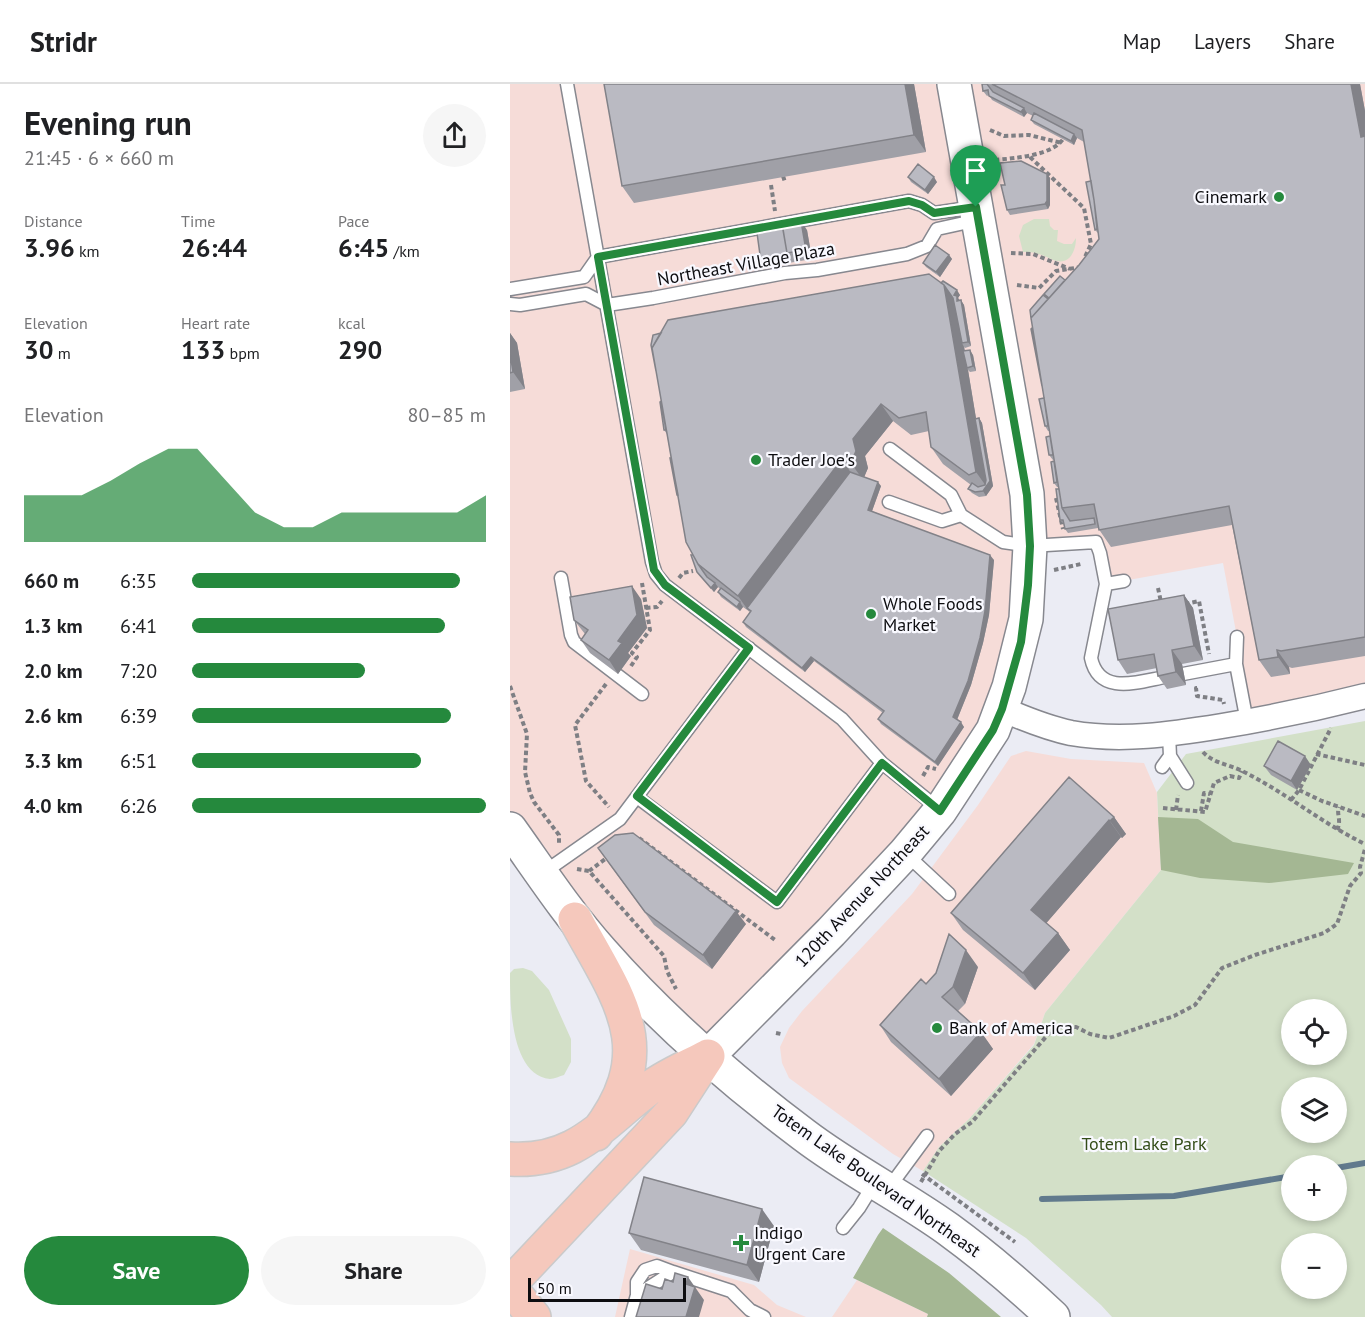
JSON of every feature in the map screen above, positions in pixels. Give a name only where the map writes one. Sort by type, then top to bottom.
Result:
[{"type":"highway","points":[[575,919],[621,1002],[629,1035],[628,1070],[623,1089],[609,1118],[596,1134]]},
{"type":"highway","points":[[510,1160],[549,1155],[572,1148],[596,1134],[649,1088],[708,1056]]},
{"type":"highway","points":[[520,1299],[670,1113],[708,1056]]},
{"type":"street","name":"120th Avenue Northeast","points":[[708,1056],[831,932],[905,853],[940,811],[982,748],[1002,709],[1021,642],[1026,619],[1030,546],[1027,495],[954,84]]},
{"type":"street","points":[[1002,709],[1049,728],[1170,745],[1247,722],[1365,696]]},
{"type":"street","name":"Totem Lake Boulevard Northeast","points":[[510,829],[575,919],[602,952],[659,1013],[803,1135],[904,1185],[1053,1317]]},
{"type":"lane","points":[[567,84],[654,570],[665,585],[842,719],[882,763],[940,811]]},
{"type":"lane","name":"Northeast Village Plaza","points":[[598,257],[909,201],[922,205],[934,213],[978,213]]},
{"type":"lane","name":"Northeast Village Plaza","points":[[510,304],[520,305],[586,294],[607,305],[907,254],[927,246],[937,229],[978,213]]},
{"type":"lane","points":[[510,289],[584,277],[598,257]]},
{"type":"lane","points":[[890,449],[951,495],[962,515],[1003,542],[1030,546],[1109,540]]},
{"type":"lane","points":[[889,502],[942,521],[962,515]]},
{"type":"lane","points":[[1096,542],[1106,584],[1091,658],[1096,671],[1113,684],[1123,685],[1165,677]]},
{"type":"lane","points":[[561,578],[574,642],[642,694]]},
{"type":"lane","points":[[1106,584],[1124,581]]},
{"type":"lane","points":[[1237,637],[1236,664],[1247,722]]},
{"type":"lane","points":[[542,874],[620,819],[749,648]]},
{"type":"lane","points":[[1183,674],[1236,664]]},
{"type":"lane","points":[[1162,766],[1170,745]]},
{"type":"lane","points":[[1170,745],[1182,787]]},
{"type":"lane","points":[[637,796],[777,902],[882,763]]},
{"type":"lane","points":[[905,853],[949,894]]},
{"type":"lane","points":[[843,1228],[859,1208],[904,1185],[927,1136]]},
{"type":"lane","points":[[631,1317],[637,1295],[673,1272],[731,1291],[750,1310],[764,1317]]},
{"type":"path","points":[[990,130],[1004,136],[1029,135],[1062,143]]},
{"type":"path","points":[[995,160],[1030,157],[1062,143],[1067,133]]},
{"type":"path","points":[[1030,157],[1084,208],[1091,244],[1081,266]]},
{"type":"path","points":[[783,176],[785,182]]},
{"type":"path","points":[[1049,183],[1053,177]]},
{"type":"path","points":[[771,185],[777,225]]},
{"type":"path","points":[[1084,208],[1094,206]]},
{"type":"path","points":[[1011,253],[1033,254],[1071,268]]},
{"type":"path","points":[[1016,285],[1039,288],[1056,271],[1081,266],[1087,270]]},
{"type":"path","points":[[1158,588],[1162,608]]},
{"type":"path","points":[[1180,604],[1199,601],[1210,660]]},
{"type":"path","points":[[510,686],[527,734],[525,772],[530,792],[534,802],[559,835],[559,842]]},
{"type":"path","points":[[1205,686],[1196,688],[1197,696],[1223,700],[1224,705]]},
{"type":"path","points":[[1291,800],[1299,790],[1333,724]]},
{"type":"path","points":[[1202,751],[1209,759],[1242,771],[1270,785],[1337,830],[1365,844]]},
{"type":"path","points":[[1316,754],[1365,765]]},
{"type":"path","points":[[922,775],[928,767],[937,769],[943,766]]},
{"type":"path","points":[[1163,808],[1205,812],[1214,783],[1230,776],[1239,778],[1242,771]]},
{"type":"path","points":[[1176,810],[1182,787]]},
{"type":"path","points":[[1299,790],[1365,816]]},
{"type":"path","points":[[1337,830],[1341,821],[1338,811],[1340,807]]},
{"type":"path","points":[[1015,1242],[904,1185],[972,1122],[1051,1031],[1063,1026],[1076,1027],[1090,1034],[1109,1038],[1174,1016],[1196,1005],[1222,968],[1324,933],[1337,924],[1350,886],[1361,873],[1360,867],[1365,849]]},
{"type":"path","points":[[589,871],[617,850]]},
{"type":"path","points":[[578,869],[589,871],[664,956],[676,989]]},
{"type":"shaded area","points":[[510,84],[1365,84],[1365,696],[1247,722],[1237,637],[1223,563],[1106,584],[1095,542],[1030,546],[993,730],[708,1056],[510,829]]},
{"type":"shaded area","points":[[1026,751],[1071,759],[1144,763],[1157,793],[1161,870],[1045,1013],[1034,1044],[969,1119],[939,1147],[923,1171],[893,1154],[789,1078],[782,1063],[780,1047],[789,1028],[802,1011],[912,894],[1011,756]]},
{"type":"shaded area","points":[[630,1249],[754,1285],[777,1305],[806,1317],[615,1317]]},
{"type":"shaded area","points":[[857,1280],[928,1314],[927,1317],[832,1317]]},
{"type":"green space","points":[[1034,219],[1049,219],[1050,226],[1058,230],[1057,241],[1072,244],[1076,238],[1074,251],[1069,258],[1057,261],[1043,255],[1023,252],[1019,236],[1023,225]]},
{"type":"green space","name":"Totem Lake Park","points":[[1365,721],[1365,1317],[1112,1317],[1026,1238],[923,1171],[939,1147],[969,1119],[1034,1045],[1045,1013],[1161,870],[1157,792],[1186,754]]},
{"type":"green space","points":[[1158,817],[1198,819],[1233,842],[1354,863],[1348,874],[1269,883],[1200,878],[1161,870]]},
{"type":"green space","points":[[523,968],[532,971],[549,990],[571,1039],[571,1062],[564,1075],[553,1079],[537,1074],[527,1065],[515,1035],[510,973],[514,969]]},
{"type":"green space","points":[[883,1228],[949,1273],[1001,1317],[927,1317],[928,1314],[853,1278]]},
{"type":"building","points":[[604,84],[905,84],[914,135],[622,186]]},
{"type":"building","points":[[982,84],[987,84],[993,92],[1024,108],[1021,112],[989,96],[988,90],[983,91]]},
{"type":"building","points":[[992,84],[1351,84],[1361,137],[1365,136],[1365,637],[1277,650],[1278,657],[1259,660],[1229,506],[1099,530],[1094,504],[1062,508],[1031,318],[1079,265],[1099,239],[1094,200],[1082,130]]},
{"type":"building","points":[[1034,113],[1074,134],[1071,141],[1031,120]]},
{"type":"building","points":[[1021,161],[1047,174],[1047,201],[1045,204],[1007,210],[1001,185],[1005,185],[1000,163]]},
{"type":"building","points":[[918,164],[934,177],[925,190],[908,177]]},
{"type":"building","points":[[1091,181],[1097,229],[1095,230],[1086,182]]},
{"type":"building","points":[[801,221],[806,250],[787,253],[782,224]]},
{"type":"building","points":[[783,229],[790,258],[761,262],[757,233]]},
{"type":"building","points":[[935,245],[949,255],[936,272],[923,263]]},
{"type":"building","points":[[929,274],[944,285],[976,472],[969,475],[931,447],[926,412],[899,418],[881,404],[853,439],[856,451],[851,463],[842,459],[738,596],[698,564],[686,542],[652,348],[668,320]]},
{"type":"building","points":[[1060,276],[1065,280],[1049,298],[1044,294]]},
{"type":"building","points":[[943,281],[957,290],[954,295],[957,296],[957,301],[961,300],[968,342],[962,343],[953,298],[941,283]]},
{"type":"building","points":[[1043,295],[1048,299],[1031,318],[1030,310]]},
{"type":"building","points":[[1032,328],[1042,386],[1031,329]]},
{"type":"building","points":[[661,333],[652,348],[656,371],[651,345],[653,335]]},
{"type":"building","points":[[970,350],[973,366],[967,368],[963,351]]},
{"type":"building","points":[[510,353],[513,372],[510,373]]},
{"type":"building","points":[[1044,398],[1048,426],[1045,426],[1039,399]]},
{"type":"building","points":[[661,401],[666,430],[664,430]]},
{"type":"building","points":[[979,418],[990,481],[983,491],[975,492],[968,489],[972,483],[978,487],[985,485],[986,480],[975,419]]},
{"type":"building","points":[[1050,436],[1053,455],[1049,455],[1046,437]]},
{"type":"building","points":[[671,458],[678,495],[677,495]]},
{"type":"building","points":[[1054,461],[1057,482],[1054,483],[1051,462]]},
{"type":"building","name":"Whole Foods Market","points":[[850,472],[878,482],[868,510],[990,555],[980,638],[968,681],[953,717],[961,722],[935,762],[878,719],[884,711],[811,657],[802,668],[743,622],[751,611],[747,608]]},
{"type":"building","points":[[1056,489],[1059,489],[1062,508],[1070,521],[1094,518],[1095,524],[1065,529],[1063,520],[1060,520]]},
{"type":"building","points":[[691,555],[707,577],[715,583],[711,588],[697,572]]},
{"type":"building","points":[[632,586],[637,615],[618,641],[622,643],[609,660],[581,640],[588,630],[574,620],[570,597]]},
{"type":"building","points":[[721,588],[740,602],[737,607],[718,592]]},
{"type":"building","points":[[1184,595],[1194,646],[1172,650],[1176,672],[1158,676],[1154,654],[1118,660],[1108,609]]},
{"type":"building","points":[[1278,741],[1305,756],[1291,781],[1264,766]]},
{"type":"building","points":[[1069,777],[1114,817],[1031,910],[1058,933],[1023,973],[951,913]]},
{"type":"building","points":[[633,833],[736,911],[703,955],[645,912],[598,848],[615,835]]},
{"type":"building","name":"Bank of America","points":[[949,934],[966,950],[953,987],[942,997],[981,1032],[939,1079],[880,1025],[921,979],[926,984],[936,973]]},
{"type":"building","points":[[644,1177],[762,1209],[747,1265],[629,1233]]},
{"type":"building","points":[[675,1273],[688,1277],[686,1284],[695,1287],[686,1317],[636,1317],[646,1284],[662,1289],[665,1279],[673,1282]]},
{"type":"waterway","points":[[1347,1166],[1365,1163]]},
{"type":"waterway","points":[[1042,1199],[1174,1196],[1281,1178]]},
{"type":"place","name":"Cinemark","points":[[1279,197]]},
{"type":"place","name":"Trader Joe's","points":[[756,460]]},
{"type":"place","name":"Whole Foods Market","points":[[871,614]]},
{"type":"place","name":"Bank of America","points":[[937,1028]]},
{"type":"place","name":"Indigo Urgent Care","points":[[741,1243]]},
{"type":"route","points":[[909,201],[922,205],[934,213],[976,207],[1027,495],[1030,546],[1026,619],[1009,687],[993,730],[940,811],[882,763],[777,902],[637,796],[749,648],[665,585],[658,579],[654,570],[598,257],[909,201]]}]
